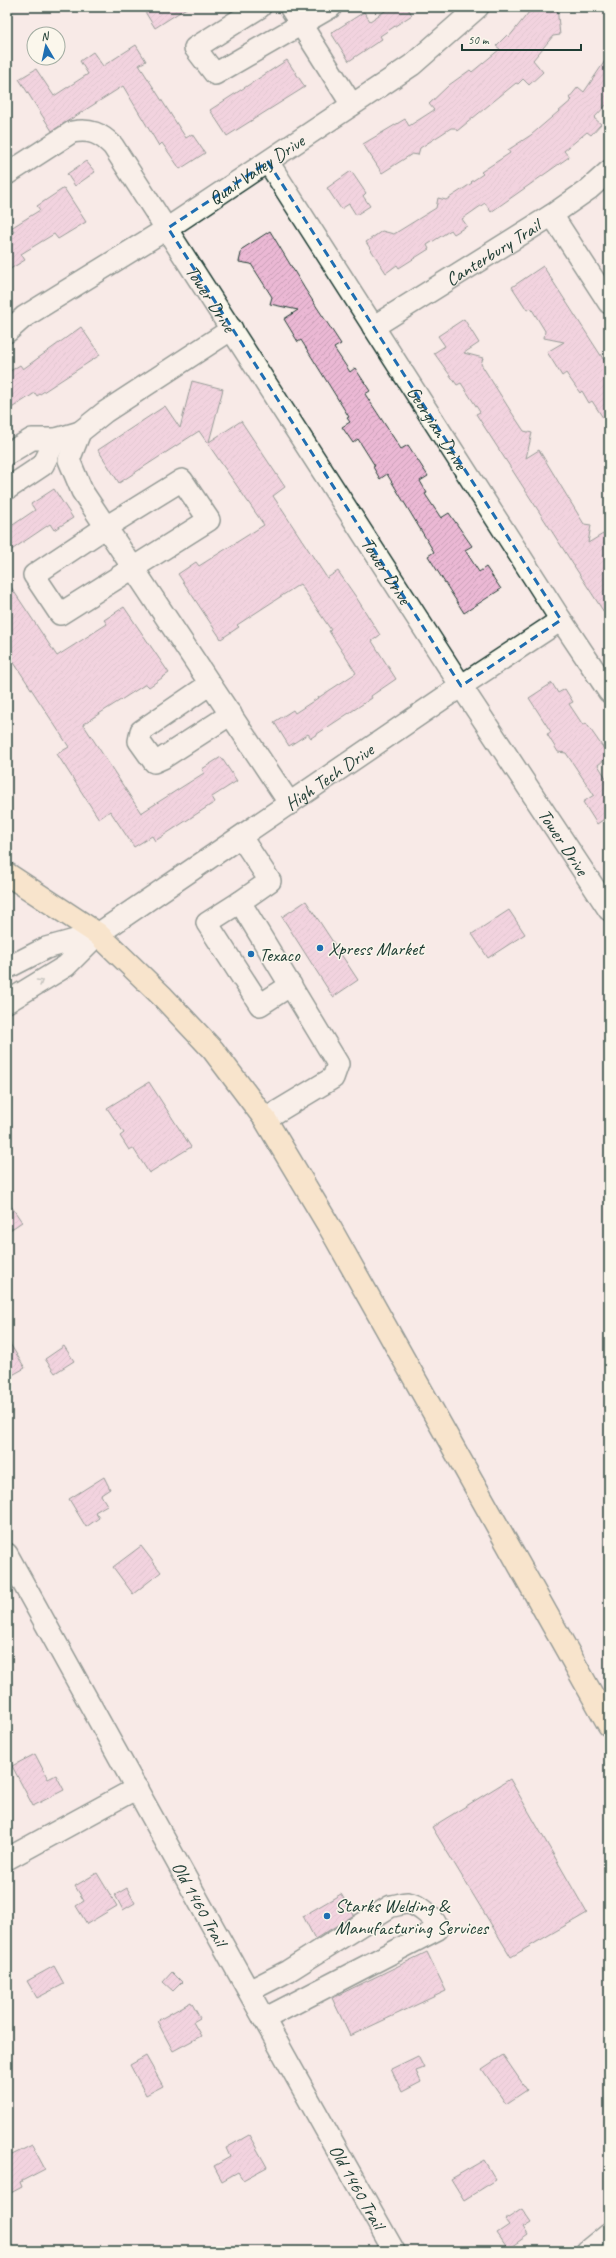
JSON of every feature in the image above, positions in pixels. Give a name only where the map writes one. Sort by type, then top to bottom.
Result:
[{"type":"main road","points":[[7,874],[98,934],[163,997],[213,1050],[265,1119],[329,1226],[609,1725]]},
{"type":"street","points":[[260,7],[195,48],[215,74],[301,26],[331,7]]},
{"type":"street","points":[[290,7],[352,105]]},
{"type":"street","name":"Quail Valley Drive","points":[[7,332],[15,321],[168,228],[412,64],[478,7]]},
{"type":"street","name":"Tower Drive","points":[[7,174],[72,132],[84,130],[101,135],[113,146],[168,228],[461,686],[609,910]]},
{"type":"street","name":"Georgian Drive","points":[[268,162],[372,327],[609,692]]},
{"type":"street","name":"Canterbury Trail","points":[[372,327],[552,215],[589,189],[609,171]]},
{"type":"street","points":[[552,215],[609,303]]},
{"type":"street","points":[[7,454],[32,439],[56,439],[80,432],[232,329]]},
{"type":"street","points":[[80,432],[69,460],[82,491],[290,804]]},
{"type":"street","points":[[7,489],[43,465],[56,439]]},
{"type":"street","points":[[182,480],[209,520],[133,568],[60,614],[34,575],[106,527],[182,480]]},
{"type":"street","name":"High Tech Drive","points":[[7,1002],[66,966],[98,934],[461,686],[561,620]]},
{"type":"street","points":[[210,684],[141,731],[138,741],[154,762],[163,758],[230,714]]},
{"type":"street","points":[[241,837],[270,881],[207,923],[260,1004],[291,985]]},
{"type":"street","points":[[240,902],[338,1064],[333,1078],[265,1119]]},
{"type":"street","name":"High Tech Drive","points":[[7,968],[46,948],[98,934]]},
{"type":"street","name":"Old 1460 Trail","points":[[7,1554],[394,2251]]},
{"type":"street","points":[[7,1859],[137,1788]]},
{"type":"street","points":[[249,1991],[288,1970],[391,1906],[408,1903],[427,1913],[437,1923],[438,1929],[264,2019]]},
{"type":"street","points":[[587,2251],[609,2232]]},
{"type":"highlighted area","points":[[268,162],[561,620],[461,686],[168,228]]},
{"type":"building","points":[[142,7],[188,7],[155,28]]},
{"type":"building","points":[[391,7],[407,7],[412,15],[380,36],[382,39],[349,61],[331,33],[364,12],[370,21]]},
{"type":"building","points":[[533,7],[557,7],[560,35],[553,36],[533,60],[543,72],[529,85],[523,79],[518,84],[516,83],[457,131],[455,128],[451,128],[420,148],[418,155],[412,154],[382,173],[363,144],[405,119],[409,126],[434,110],[429,104],[449,85],[470,70],[472,72],[500,49],[496,46],[507,35],[509,37]]},
{"type":"building","points":[[136,45],[146,61],[139,65],[186,138],[192,134],[205,153],[180,169],[162,143],[159,146],[123,86],[52,131],[19,79],[36,69],[54,96],[88,74],[80,61],[93,52],[103,66]]},
{"type":"building","points":[[609,55],[609,102],[594,118],[601,124],[591,135],[587,132],[564,151],[569,157],[491,212],[485,203],[462,219],[467,226],[454,234],[451,230],[427,245],[429,249],[399,268],[397,265],[386,273],[366,242],[382,231],[394,234],[436,208],[438,198],[446,200],[472,183],[471,182],[483,174],[481,172],[510,153],[508,150],[531,135],[572,100],[569,98],[578,87],[584,92]]},
{"type":"building","points":[[287,60],[305,87],[227,136],[210,110]]},
{"type":"building","points":[[86,161],[95,172],[75,186],[67,174]]},
{"type":"building","points":[[351,171],[366,193],[363,196],[370,206],[356,215],[349,204],[341,209],[327,188]]},
{"type":"building","points":[[64,188],[86,222],[58,239],[54,234],[21,254],[25,260],[7,271],[7,231],[9,235],[14,232],[11,228],[40,210],[37,206]]},
{"type":"building","points":[[270,231],[305,289],[341,344],[334,348],[350,372],[355,368],[370,391],[365,394],[401,449],[408,445],[428,476],[420,481],[427,493],[425,494],[441,518],[449,513],[472,546],[465,550],[479,572],[486,567],[501,589],[464,613],[428,556],[434,552],[387,474],[380,479],[373,467],[375,466],[358,439],[353,443],[342,427],[350,422],[347,418],[349,417],[301,340],[298,342],[284,319],[298,310],[270,304],[272,297],[251,264],[239,262],[242,249]]},
{"type":"building","points":[[543,266],[609,368],[609,427],[592,401],[589,403],[582,391],[580,393],[566,373],[562,376],[547,352],[564,342],[544,338],[545,331],[531,308],[527,310],[512,287]]},
{"type":"building","points":[[464,319],[479,343],[464,353],[483,358],[481,364],[510,410],[524,431],[532,433],[526,458],[539,450],[584,524],[591,525],[588,543],[603,534],[609,543],[609,620],[476,414],[480,412],[461,383],[457,385],[434,353],[445,346],[438,336]]},
{"type":"building","points":[[81,327],[100,355],[37,396],[35,393],[7,411],[7,373],[20,365],[23,369]]},
{"type":"building","points":[[192,381],[223,389],[209,442],[241,421],[285,487],[273,496],[327,578],[338,571],[356,597],[380,635],[372,641],[396,679],[371,696],[372,698],[311,738],[308,734],[289,746],[274,722],[293,710],[295,713],[356,673],[329,631],[331,630],[300,584],[237,625],[239,627],[221,639],[178,574],[196,562],[199,566],[264,525],[199,431],[119,483],[98,450],[165,406],[180,428]]},
{"type":"building","points":[[54,489],[73,518],[54,530],[50,524],[7,553],[7,529],[35,510],[31,504]]},
{"type":"building","points":[[7,581],[57,656],[107,624],[104,620],[124,607],[169,673],[149,687],[146,684],[83,724],[141,813],[204,773],[202,769],[221,757],[237,781],[212,797],[215,802],[155,841],[152,836],[134,847],[110,811],[99,819],[57,754],[69,747],[7,652]]},
{"type":"building","points":[[552,683],[558,693],[565,689],[573,702],[569,704],[583,725],[586,723],[609,756],[598,765],[609,783],[609,816],[597,824],[583,802],[594,795],[566,753],[558,752],[547,734],[551,732],[529,698]]},
{"type":"building","name":"Xpress Market","points":[[306,901],[358,980],[333,997],[282,917]]},
{"type":"building","points":[[509,910],[525,934],[488,958],[472,934]]},
{"type":"building","points":[[149,1082],[191,1147],[149,1173],[133,1148],[129,1150],[120,1136],[124,1133],[107,1108]]},
{"type":"building","points":[[7,1200],[22,1222],[7,1232]]},
{"type":"building","points":[[7,1339],[25,1368],[7,1378]]},
{"type":"building","points":[[64,1346],[74,1361],[55,1373],[45,1359]]},
{"type":"building","points":[[104,1477],[110,1489],[101,1495],[107,1505],[95,1512],[99,1518],[86,1527],[69,1499]]},
{"type":"building","points":[[141,1546],[161,1572],[133,1594],[113,1567]]},
{"type":"building","points":[[35,1754],[48,1779],[56,1775],[64,1790],[33,1806],[12,1766]]},
{"type":"building","points":[[510,1779],[587,1913],[511,1957],[432,1827]]},
{"type":"building","points":[[97,1873],[117,1906],[87,1924],[76,1906],[84,1901],[75,1886]]},
{"type":"building","points":[[127,1888],[135,1903],[123,1910],[115,1895]]},
{"type":"building","points":[[341,1894],[354,1915],[315,1939],[303,1916]]},
{"type":"building","points":[[427,1952],[446,1991],[350,2036],[332,1998]]},
{"type":"building","points":[[54,1966],[64,1984],[37,1998],[27,1981]]},
{"type":"building","points":[[172,1972],[182,1982],[173,1991],[163,1982]]},
{"type":"building","points":[[191,2002],[200,2018],[193,2022],[201,2036],[173,2051],[157,2021]]},
{"type":"building","points":[[503,2055],[527,2090],[506,2104],[482,2069]]},
{"type":"building","points":[[146,2056],[163,2086],[146,2095],[130,2065]]},
{"type":"building","points":[[418,2056],[424,2068],[416,2071],[421,2082],[402,2092],[391,2069]]},
{"type":"building","points":[[249,2135],[267,2167],[243,2180],[238,2172],[222,2181],[214,2166],[230,2157],[226,2148]]},
{"type":"building","points":[[32,2145],[45,2169],[20,2182],[22,2187],[7,2195],[7,2154],[8,2157]]},
{"type":"building","points":[[484,2160],[496,2180],[464,2200],[451,2179]]},
{"type":"building","points":[[522,2209],[531,2222],[523,2227],[528,2235],[508,2249],[497,2233],[509,2225],[505,2220]]},
{"type":"place","name":"Xpress Market","points":[[320,948]]},
{"type":"place","name":"Texaco","points":[[251,954]]},
{"type":"place","name":"Starks Welding & Manufacturing Services","points":[[327,1916]]}]
